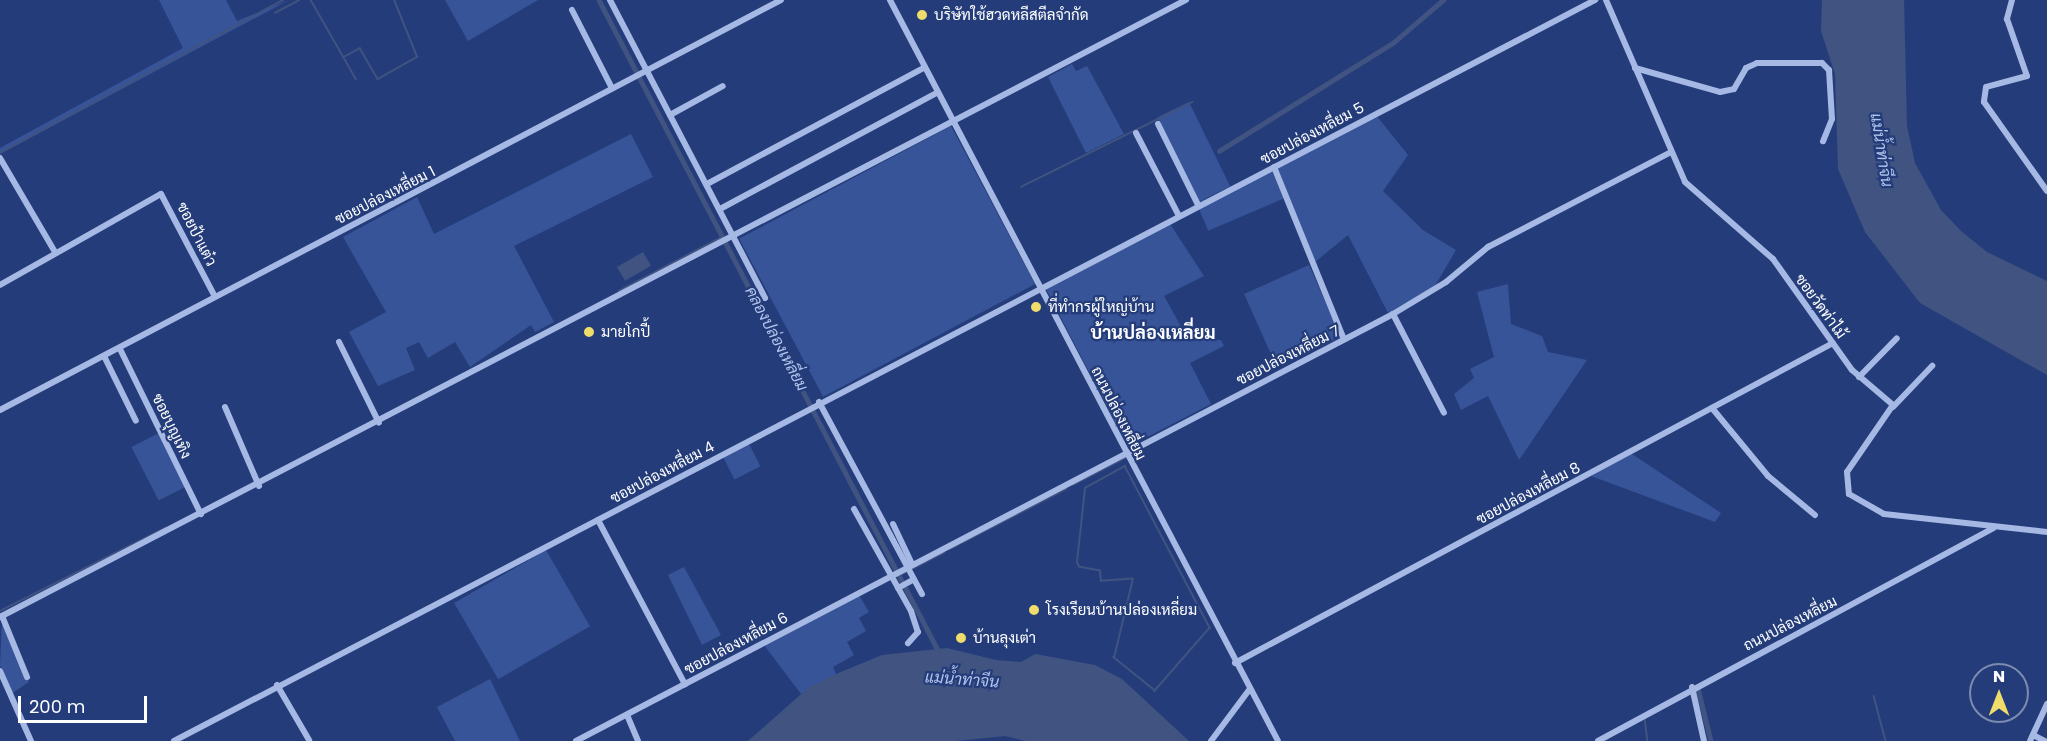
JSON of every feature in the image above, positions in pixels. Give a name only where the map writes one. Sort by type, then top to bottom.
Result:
[{"type":"street","points":[[610,0],[644,72],[707,184],[765,298]]},
{"type":"street","name":"ซอยปล่องเหลี่ยม 1","points":[[0,410],[781,0]]},
{"type":"street","name":"ถนนปล่องเหลี่ยม","points":[[890,0],[1249,690],[1278,741]]},
{"type":"street","points":[[27,677],[1,616],[201,513],[260,486],[377,420],[735,237],[1186,0]]},
{"type":"street","name":"ซอยปล่องเหลี่ยม 5","points":[[1040,286],[1595,0]]},
{"type":"street","name":"ซอยวัดท่าไม้","points":[[1606,0],[1687,185],[1773,259],[1859,377],[1893,407]]},
{"type":"street","points":[[2012,0],[2007,19],[2027,75],[1986,87],[1984,102],[2047,191]]},
{"type":"street","points":[[572,10],[612,88]]},
{"type":"street","points":[[1635,68],[1720,93],[1734,89],[1746,68],[1757,63],[1822,63],[1829,70],[1832,119],[1823,141]]},
{"type":"street","points":[[707,184],[925,67]]},
{"type":"street","points":[[670,115],[723,86]]},
{"type":"street","points":[[720,209],[938,92]]},
{"type":"street","points":[[1158,124],[1198,205]]},
{"type":"street","points":[[1136,133],[1179,216]]},
{"type":"street","name":"ซอยปล่องเหลี่ยม 7","points":[[908,567],[1393,314],[1446,282],[1488,247],[1671,152]]},
{"type":"street","points":[[0,158],[56,252],[0,285]]},
{"type":"street","points":[[1274,167],[1344,339]]},
{"type":"street","name":"ซอยป้าแต๋ว","points":[[56,252],[161,194],[215,297]]},
{"type":"street","name":"ซอยปล่องเหลี่ยม 4","points":[[174,741],[1040,286]]},
{"type":"street","points":[[1393,314],[1444,413]]},
{"type":"street","points":[[1859,377],[1897,338]]},
{"type":"street","points":[[339,342],[377,420]]},
{"type":"street","name":"ซอยปล่องเหลี่ยม 8","points":[[1235,663],[1833,343]]},
{"type":"street","name":"ซอยบุญเทิง","points":[[120,349],[201,513]]},
{"type":"street","points":[[104,356],[136,421]]},
{"type":"street","points":[[1932,366],[1893,407],[1847,472],[1849,495],[1884,514],[1993,528],[2047,532]]},
{"type":"street","points":[[819,402],[908,567]]},
{"type":"street","points":[[225,408],[260,486]]},
{"type":"street","points":[[1712,408],[1767,476],[1815,515]]},
{"type":"street","points":[[854,509],[899,587],[918,631],[908,642]]},
{"type":"street","points":[[598,520],[685,684]]},
{"type":"street","points":[[893,524],[912,581],[922,594]]},
{"type":"street","name":"ถนนปล่องเหลี่ยม","points":[[1598,741],[1692,687],[1993,528]]},
{"type":"street","name":"ซอยปล่องเหลี่ยม 6","points":[[576,741],[908,567]]},
{"type":"street","points":[[899,587],[912,581]]},
{"type":"street","points":[[0,671],[30,741]]},
{"type":"street","points":[[277,685],[309,740]]},
{"type":"street","points":[[1692,687],[1704,741]]},
{"type":"street","points":[[1211,741],[1249,690]]},
{"type":"street","points":[[2045,741],[2031,738],[2047,704]]},
{"type":"street","points":[[627,715],[638,741]]},
{"type":"shaded area","points":[[159,0],[226,0],[237,21],[289,0],[0,154],[0,148],[183,48]]},
{"type":"shaded area","points":[[445,0],[538,0],[468,41]]},
{"type":"shaded area","points":[[1072,64],[1076,71],[1087,66],[1124,134],[1086,153],[1048,77]]},
{"type":"shaded area","points":[[1189,102],[1230,186],[1199,202],[1158,117]]},
{"type":"shaded area","points":[[1376,115],[1408,155],[1383,191],[1423,230],[1456,250],[1435,286],[1388,313],[1348,235],[1315,262],[1277,168]]},
{"type":"shaded area","points":[[951,126],[1035,284],[823,397],[739,239]]},
{"type":"shaded area","points":[[631,134],[653,177],[514,246],[554,322],[535,332],[531,325],[470,367],[455,342],[428,358],[419,342],[406,348],[415,370],[378,386],[349,332],[386,312],[343,237],[417,197],[434,234]]},
{"type":"shaded area","points":[[1272,171],[1284,199],[1208,231],[1197,203]]},
{"type":"shaded area","points":[[1170,224],[1204,276],[1164,296],[1188,339],[1221,340],[1224,346],[1190,363],[1211,404],[1128,447],[1045,287]]},
{"type":"shaded area","points":[[1309,265],[1341,337],[1276,366],[1244,294]]},
{"type":"shaded area","points":[[1508,284],[1511,324],[1542,336],[1548,352],[1587,360],[1519,460],[1488,396],[1461,410],[1454,394],[1474,378],[1470,369],[1494,357],[1477,292]]},
{"type":"shaded area","points":[[159,433],[186,486],[159,501],[131,447]]},
{"type":"shaded area","points":[[749,444],[760,466],[735,479],[723,457]]},
{"type":"shaded area","points":[[1629,452],[1721,513],[1715,522],[1591,476]]},
{"type":"shaded area","points":[[546,550],[590,626],[498,679],[454,603]]},
{"type":"shaded area","points":[[684,567],[721,635],[702,645],[668,575]]},
{"type":"shaded area","points":[[859,595],[869,612],[859,618],[866,631],[847,642],[854,655],[833,667],[836,674],[801,694],[764,645]]},
{"type":"shaded area","points":[[2,620],[29,682],[11,694],[0,665]]},
{"type":"shaded area","points":[[490,679],[520,741],[455,741],[437,707]]},
{"type":"water","name":"แม่น้ำท่าจีน","points":[[1822,0],[1904,0],[1907,126],[1915,163],[1941,210],[1961,231],[1987,252],[2047,281],[2047,375],[1920,303],[1865,232],[1838,169],[1835,74],[1821,31]]},
{"type":"water","points":[[643,252],[651,266],[625,281],[617,267]]},
{"type":"water","name":"แม่น้ำท่าจีน","points":[[947,648],[996,660],[1021,662],[1035,654],[1095,665],[1122,679],[1189,741],[1025,741],[1005,736],[956,741],[748,741],[808,688],[836,674],[882,655]]},
{"type":"waterway","points":[[0,153],[283,0]]},
{"type":"waterway","points":[[275,13],[299,0]]},
{"type":"waterway","points":[[311,0],[356,79]]},
{"type":"waterway","points":[[344,57],[360,48],[378,79],[417,57],[394,0]]},
{"type":"waterway","name":"คลองปล่องเหลี่ยม","points":[[599,0],[939,652]]},
{"type":"waterway","points":[[1219,151],[1394,42],[1443,0]]},
{"type":"waterway","points":[[1021,187],[1192,102]]},
{"type":"waterway","points":[[619,291],[722,237]]},
{"type":"waterway","points":[[1073,485],[1125,458]]},
{"type":"waterway","points":[[1125,466],[1210,628],[1155,691],[1114,658],[1133,579],[1101,581],[1100,571],[1079,567],[1077,562],[1085,488],[1125,466]]},
{"type":"waterway","points":[[950,549],[1066,489]]},
{"type":"waterway","points":[[0,611],[165,528]]},
{"type":"waterway","points":[[912,569],[944,553]]},
{"type":"waterway","name":"คลองปล่องเหลี่ยม","points":[[899,576],[906,572]]},
{"type":"waterway","points":[[1698,688],[1711,741]]},
{"type":"waterway","points":[[1874,696],[1886,741]]},
{"type":"waterway","points":[[1645,718],[1648,741]]},
{"type":"place","name":"บริษัทใช้ฮวดหลีสตีลจำกัด","points":[[922,15]]},
{"type":"place","name":"ที่ทำกรผู้ใหญ่บ้าน","points":[[1036,307]]},
{"type":"place","name":"มายโกปี้","points":[[589,332]]},
{"type":"place","name":"โรงเรียนบ้านปล่องเหลี่ยม","points":[[1034,610]]},
{"type":"place","name":"บ้านลุงเต่า","points":[[961,638]]},
{"type":"district","name":"บ้านปล่องเหลี่ยม","points":[[1153,333]]}]
